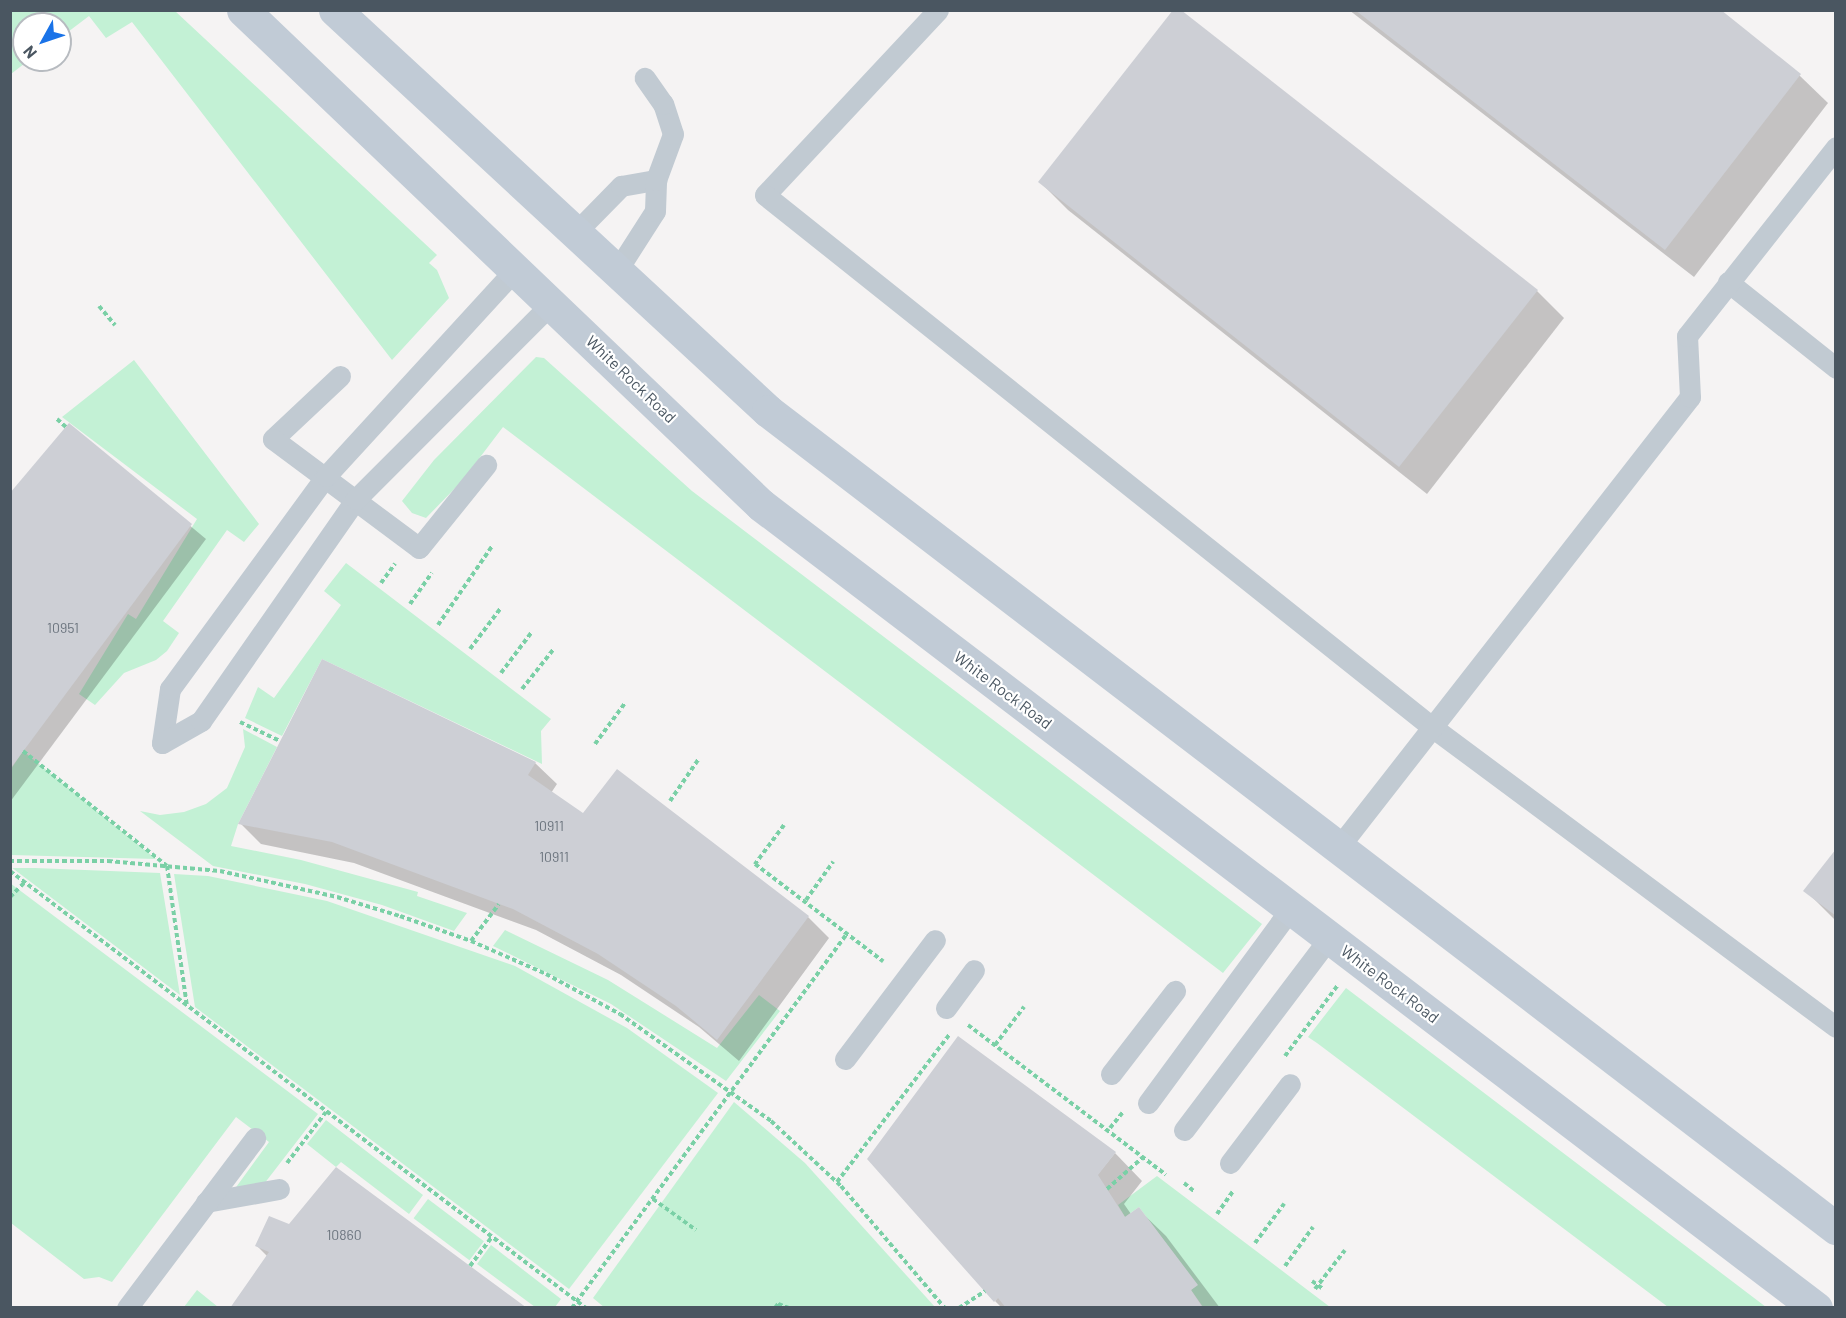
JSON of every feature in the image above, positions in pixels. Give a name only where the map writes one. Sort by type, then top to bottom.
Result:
[{"type":"main road","name":"White Rock Road","points":[[243,10],[552,303],[760,506],[1816,1308]]},
{"type":"main road","points":[[335,10],[768,411],[1836,1228]]},
{"type":"lane","points":[[938,10],[765,195],[1432,727],[1836,1027]]},
{"type":"lane","points":[[616,272],[655,211],[656,180],[673,134],[663,104],[645,78]]},
{"type":"lane","points":[[1338,848],[1690,397],[1687,336],[1836,147]]},
{"type":"lane","points":[[574,233],[621,186],[656,180]]},
{"type":"lane","points":[[516,269],[326,476],[170,689],[162,743],[201,721],[356,499],[552,303]]},
{"type":"lane","points":[[1728,282],[1836,368]]},
{"type":"lane","points":[[340,376],[273,439],[326,476],[419,548],[486,465]]},
{"type":"lane","points":[[1148,1102],[1291,908]]},
{"type":"lane","points":[[1184,1130],[1329,938]]},
{"type":"lane","points":[[845,1059],[935,940]]},
{"type":"lane","points":[[954,1014],[974,970]]},
{"type":"lane","points":[[1111,1074],[1175,990]]},
{"type":"lane","points":[[1230,1163],[1290,1084]]},
{"type":"lane","points":[[127,1308],[255,1138]]},
{"type":"lane","points":[[206,1202],[280,1180]]},
{"type":"path","points":[[99,306],[115,325]]},
{"type":"path","points":[[57,419],[66,427]]},
{"type":"path","points":[[438,625],[492,546]]},
{"type":"path","points":[[410,604],[434,571]]},
{"type":"path","points":[[470,649],[500,609]]},
{"type":"path","points":[[501,673],[531,633]]},
{"type":"path","points":[[522,689],[553,650]]},
{"type":"path","points":[[595,744],[624,703]]},
{"type":"path","points":[[240,722],[280,741]]},
{"type":"path","points":[[23,751],[166,866],[188,1007]]},
{"type":"path","points":[[670,801],[698,760]]},
{"type":"path","points":[[784,825],[755,864],[806,900],[906,978]]},
{"type":"path","points":[[10,861],[62,859],[206,869],[337,897],[471,941],[546,974],[620,1014],[731,1090],[771,1121],[837,1182],[945,1308]]},
{"type":"path","points":[[806,900],[833,862]]},
{"type":"path","points":[[10,871],[586,1308]]},
{"type":"path","points":[[10,897],[25,882]]},
{"type":"path","points":[[471,941],[499,904]]},
{"type":"path","points":[[572,1308],[847,934]]},
{"type":"path","points":[[998,1044],[1024,1007]]},
{"type":"path","points":[[837,1182],[954,1014],[998,1044],[1166,1175]]},
{"type":"path","points":[[280,1180],[326,1112]]},
{"type":"path","points":[[1107,1189],[1143,1157]]},
{"type":"path","points":[[1184,1183],[1194,1191]]},
{"type":"path","points":[[1219,1211],[1239,1184]]},
{"type":"path","points":[[653,1199],[696,1230]]},
{"type":"path","points":[[1257,1241],[1284,1204]]},
{"type":"path","points":[[1287,1263],[1313,1227]]},
{"type":"path","points":[[470,1266],[492,1237]]},
{"type":"path","points":[[1316,1287],[1345,1250]]},
{"type":"path","points":[[1312,1281],[1316,1287],[1323,1289]]},
{"type":"path","points":[[959,1308],[985,1291]]},
{"type":"path","points":[[775,1308],[778,1304],[789,1308]]},
{"type":"green space","points":[[11,10],[175,11],[437,255],[429,263],[437,270],[449,298],[392,360],[132,22],[106,38],[89,16],[72,29],[72,12],[12,12],[14,72],[11,74]]},
{"type":"green space","points":[[536,357],[544,358],[692,491],[1262,924],[1223,973],[503,427],[462,481],[426,518],[412,513],[402,501],[434,460]]},
{"type":"green space","points":[[134,360],[259,524],[244,542],[227,530],[163,621],[179,633],[167,651],[156,660],[124,673],[95,705],[79,694],[128,614],[136,619],[197,519],[62,417]]},
{"type":"green space","points":[[346,563],[551,719],[541,731],[542,764],[322,659],[282,736],[245,718],[258,687],[274,698],[341,605],[324,591]]},
{"type":"green space","points":[[243,729],[277,747],[238,824],[231,846],[301,860],[418,892],[417,896],[467,913],[454,931],[382,905],[305,884],[213,866],[140,811],[160,815],[184,812],[206,804],[227,788],[245,747]]},
{"type":"green space","points":[[23,751],[156,859],[11,855],[11,769]]},
{"type":"green space","points":[[11,867],[160,873],[180,995]]},
{"type":"green space","points":[[174,874],[208,876],[327,901],[515,966],[627,1028],[718,1093],[569,1289],[195,1007]]},
{"type":"green space","points":[[10,883],[318,1114],[264,1184],[234,1190],[269,1142],[236,1117],[112,1282],[99,1277],[84,1279],[11,1223]]},
{"type":"green space","points":[[505,930],[608,980],[717,1048],[759,995],[780,1011],[726,1081],[611,1004],[493,946]]},
{"type":"green space","points":[[1346,988],[1766,1307],[1668,1307],[1308,1037]]},
{"type":"green space","points":[[734,1102],[805,1163],[935,1307],[605,1308],[593,1298]]},
{"type":"green space","points":[[326,1120],[423,1195],[409,1214],[341,1162],[336,1167],[307,1144]]},
{"type":"green space","points":[[1157,1176],[1330,1307],[1203,1307],[1191,1290],[1197,1285],[1139,1207],[1125,1217],[1118,1205]]},
{"type":"green space","points":[[428,1199],[484,1241],[469,1260],[414,1218]]},
{"type":"green space","points":[[491,1245],[561,1299],[555,1307],[535,1307],[477,1264]]},
{"type":"green space","points":[[197,1290],[218,1307],[184,1307]]},
{"type":"building","points":[[1173,10],[1181,10],[1538,290],[1399,467],[1038,182]]},
{"type":"building","points":[[1355,10],[1721,10],[1801,74],[1665,250]]},
{"type":"building","points":[[69,423],[192,524],[10,769],[10,493]]},
{"type":"building","points":[[322,659],[536,762],[528,775],[583,813],[617,769],[809,916],[717,1040],[676,1006],[598,954],[513,909],[332,842],[238,824]]},
{"type":"building","points":[[1836,849],[1836,916],[1803,891]]},
{"type":"building","points":[[958,1036],[1116,1152],[1098,1175],[1125,1217],[1139,1207],[1198,1285],[1191,1290],[1203,1308],[1006,1308],[998,1298],[994,1302],[867,1159]]},
{"type":"building","points":[[336,1167],[527,1308],[230,1308],[269,1252],[255,1246],[269,1216],[289,1224]]}]
